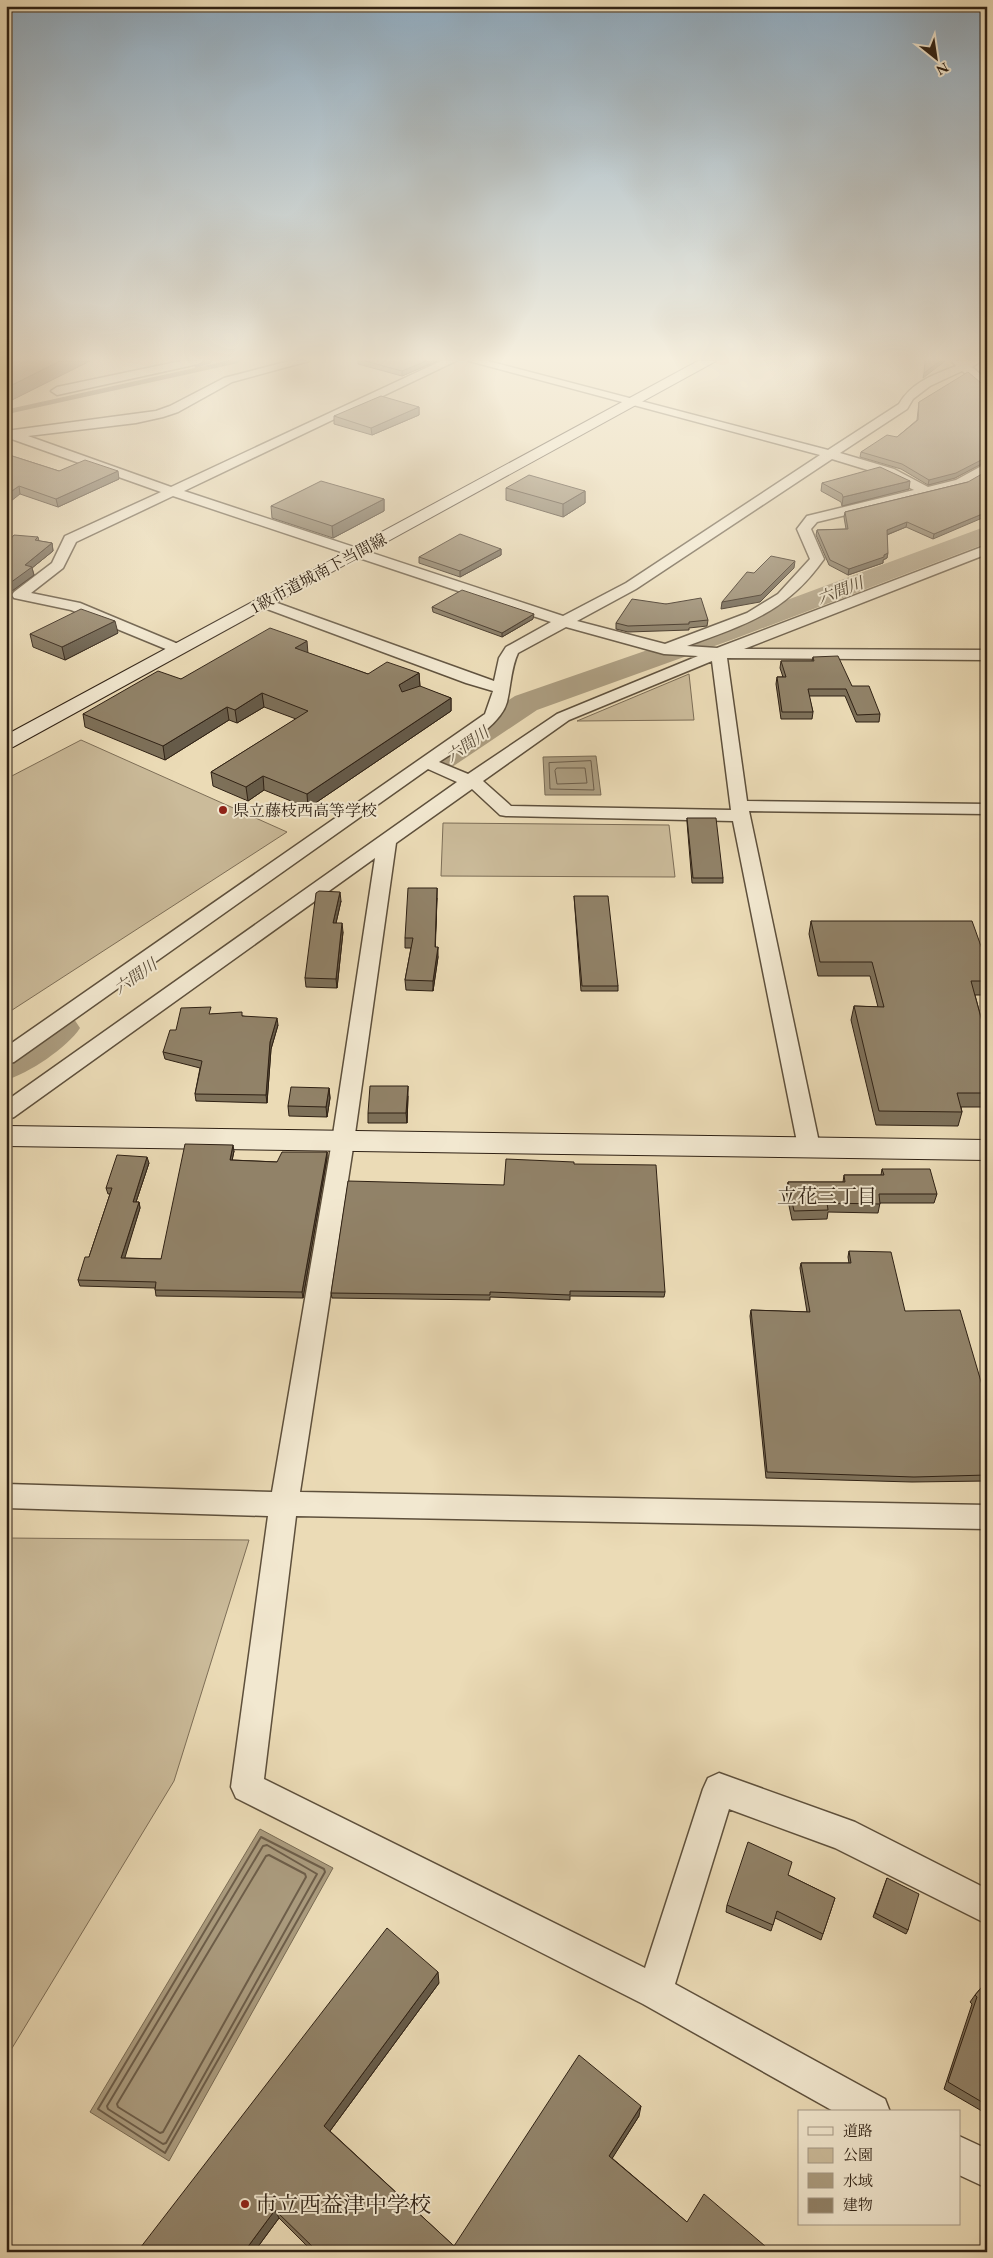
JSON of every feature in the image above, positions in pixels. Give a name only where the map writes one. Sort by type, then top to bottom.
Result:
[{"type":"street","points":[[99,466],[562,621],[664,649],[719,653],[987,655]]},
{"type":"street","points":[[12,594],[58,566],[70,539],[224,466]]},
{"type":"street","name":"1級市道城南下当間線","points":[[6,743],[516,466]]},
{"type":"street","points":[[6,1057],[492,717],[499,708],[500,688],[506,659],[511,650],[562,621],[631,586],[810,466]]},
{"type":"street","points":[[870,466],[889,472],[924,490]]},
{"type":"street","points":[[664,649],[752,616],[784,597],[817,559],[804,529],[812,519],[924,490],[961,483],[987,467]]},
{"type":"street","points":[[6,1112],[469,781],[563,717],[719,653],[987,549]]},
{"type":"street","points":[[12,594],[75,606],[178,649]]},
{"type":"street","points":[[264,603],[472,680],[500,688]]},
{"type":"street","points":[[719,653],[740,811],[809,1147]]},
{"type":"street","points":[[426,762],[478,785],[506,811],[987,809]]},
{"type":"street","points":[[387,840],[343,1141],[284,1504],[247,1787],[655,1992],[868,2110]]},
{"type":"street","points":[[6,1136],[987,1150]]},
{"type":"street","points":[[6,1496],[284,1504],[987,1517]]},
{"type":"street","points":[[655,1992],[719,1789],[843,1834],[987,1907]]},
{"type":"street","points":[[960,2156],[987,2169]]},
{"type":"green space","points":[[689,674],[694,720],[577,721]]},
{"type":"green space","points":[[81,740],[287,832],[6,1014],[6,779]]},
{"type":"green space","points":[[443,823],[669,825],[675,877],[441,876]]},
{"type":"green space","points":[[6,1538],[249,1540],[174,1781],[6,2058]]},
{"type":"water","points":[[596,756],[601,795],[545,795],[543,757]]},
{"type":"water","points":[[260,1829],[333,1868],[169,2161],[90,2112]]},
{"type":"building","points":[[6,466],[45,466],[59,471],[70,466],[104,466],[118,471],[56,499],[19,486],[6,495]]},
{"type":"building","points":[[906,466],[969,466],[956,473],[929,480]]},
{"type":"building","points":[[880,467],[910,481],[843,497],[842,494],[822,483]]},
{"type":"building","points":[[987,471],[987,512],[934,534],[907,522],[887,530],[888,553],[884,557],[849,569],[830,560],[817,530],[848,529],[845,512],[968,482]]},
{"type":"building","points":[[529,475],[585,491],[563,504],[506,488]]},
{"type":"building","points":[[321,481],[384,499],[332,526],[271,506]]},
{"type":"building","points":[[460,534],[501,549],[460,571],[419,557]]},
{"type":"building","points":[[14,535],[38,537],[35,540],[52,543],[25,565],[32,567],[10,583],[6,582],[6,544]]},
{"type":"building","points":[[771,556],[795,561],[761,595],[722,602],[747,572],[754,573]]},
{"type":"building","points":[[462,590],[534,614],[502,633],[432,607]]},
{"type":"building","points":[[701,598],[708,620],[689,622],[689,624],[628,626],[616,623],[632,599],[666,604]]},
{"type":"building","points":[[81,609],[115,621],[62,647],[30,634]]},
{"type":"building","points":[[270,628],[307,641],[295,648],[368,674],[387,662],[419,673],[399,685],[402,692],[420,686],[451,698],[307,794],[263,776],[246,787],[211,772],[308,711],[262,693],[235,710],[227,707],[163,746],[83,714],[158,671],[181,679]]},
{"type":"building","points":[[838,656],[852,686],[869,686],[880,714],[857,715],[846,689],[808,689],[813,712],[782,712],[777,677],[786,677],[781,661],[814,661],[813,657]]},
{"type":"building","points":[[687,818],[716,818],[723,878],[693,878]]},
{"type":"building","points":[[408,888],[437,888],[435,947],[438,947],[433,981],[405,980],[413,938],[405,938]]},
{"type":"building","points":[[319,891],[340,892],[333,923],[342,923],[336,979],[305,978],[316,893]]},
{"type":"building","points":[[574,896],[608,896],[618,986],[582,986]]},
{"type":"building","points":[[811,921],[972,921],[987,960],[987,981],[971,981],[983,1025],[987,1025],[987,1093],[957,1093],[962,1112],[879,1111],[854,1006],[884,1007],[872,962],[820,962]]},
{"type":"building","points":[[211,1007],[209,1014],[242,1012],[242,1016],[277,1018],[270,1042],[266,1095],[195,1094],[202,1061],[163,1052],[170,1030],[176,1030],[181,1008]]},
{"type":"building","points":[[370,1086],[408,1086],[406,1113],[368,1113]]},
{"type":"building","points":[[291,1087],[329,1088],[326,1107],[288,1106]]},
{"type":"building","points":[[185,1144],[233,1145],[230,1160],[277,1162],[282,1152],[327,1152],[302,1292],[155,1290],[156,1282],[78,1280],[85,1257],[89,1257],[112,1188],[106,1188],[117,1155],[147,1157],[133,1202],[139,1202],[121,1258],[161,1259]]},
{"type":"building","points":[[506,1159],[574,1162],[574,1164],[656,1165],[665,1292],[570,1291],[570,1295],[490,1292],[490,1295],[331,1293],[348,1181],[504,1185]]},
{"type":"building","points":[[882,1169],[930,1169],[937,1194],[879,1194],[880,1204],[827,1203],[828,1210],[794,1211],[788,1182],[845,1182],[844,1175],[884,1175]]},
{"type":"building","points":[[849,1251],[891,1252],[905,1311],[960,1310],[987,1402],[987,1475],[914,1477],[767,1472],[751,1310],[810,1312],[801,1263],[851,1263]]},
{"type":"building","points":[[748,1842],[792,1862],[788,1875],[835,1898],[823,1934],[777,1911],[773,1925],[727,1905]]},
{"type":"building","points":[[887,1878],[919,1894],[908,1930],[875,1913]]},
{"type":"building","points":[[387,1928],[438,1972],[324,2126],[454,2246],[579,2055],[641,2106],[609,2156],[687,2222],[704,2194],[772,2252],[318,2252],[275,2210],[244,2252],[137,2252]]},
{"type":"building","points":[[987,1981],[987,2105],[948,2082],[977,1997],[975,1995]]},
{"type":"waterway","name":"六間川","points":[[440,760],[526,703],[724,633],[987,534]]},
{"type":"waterway","name":"六間川","points":[[6,1066],[60,1028]]},
{"type":"place","name":"県立藤枝西高等学校","points":[[223,810]]},
{"type":"place","name":"市立西益津中学校","points":[[245,2204]]},
{"type":"district","name":"立花三丁目","points":[[827,1196]]}]
